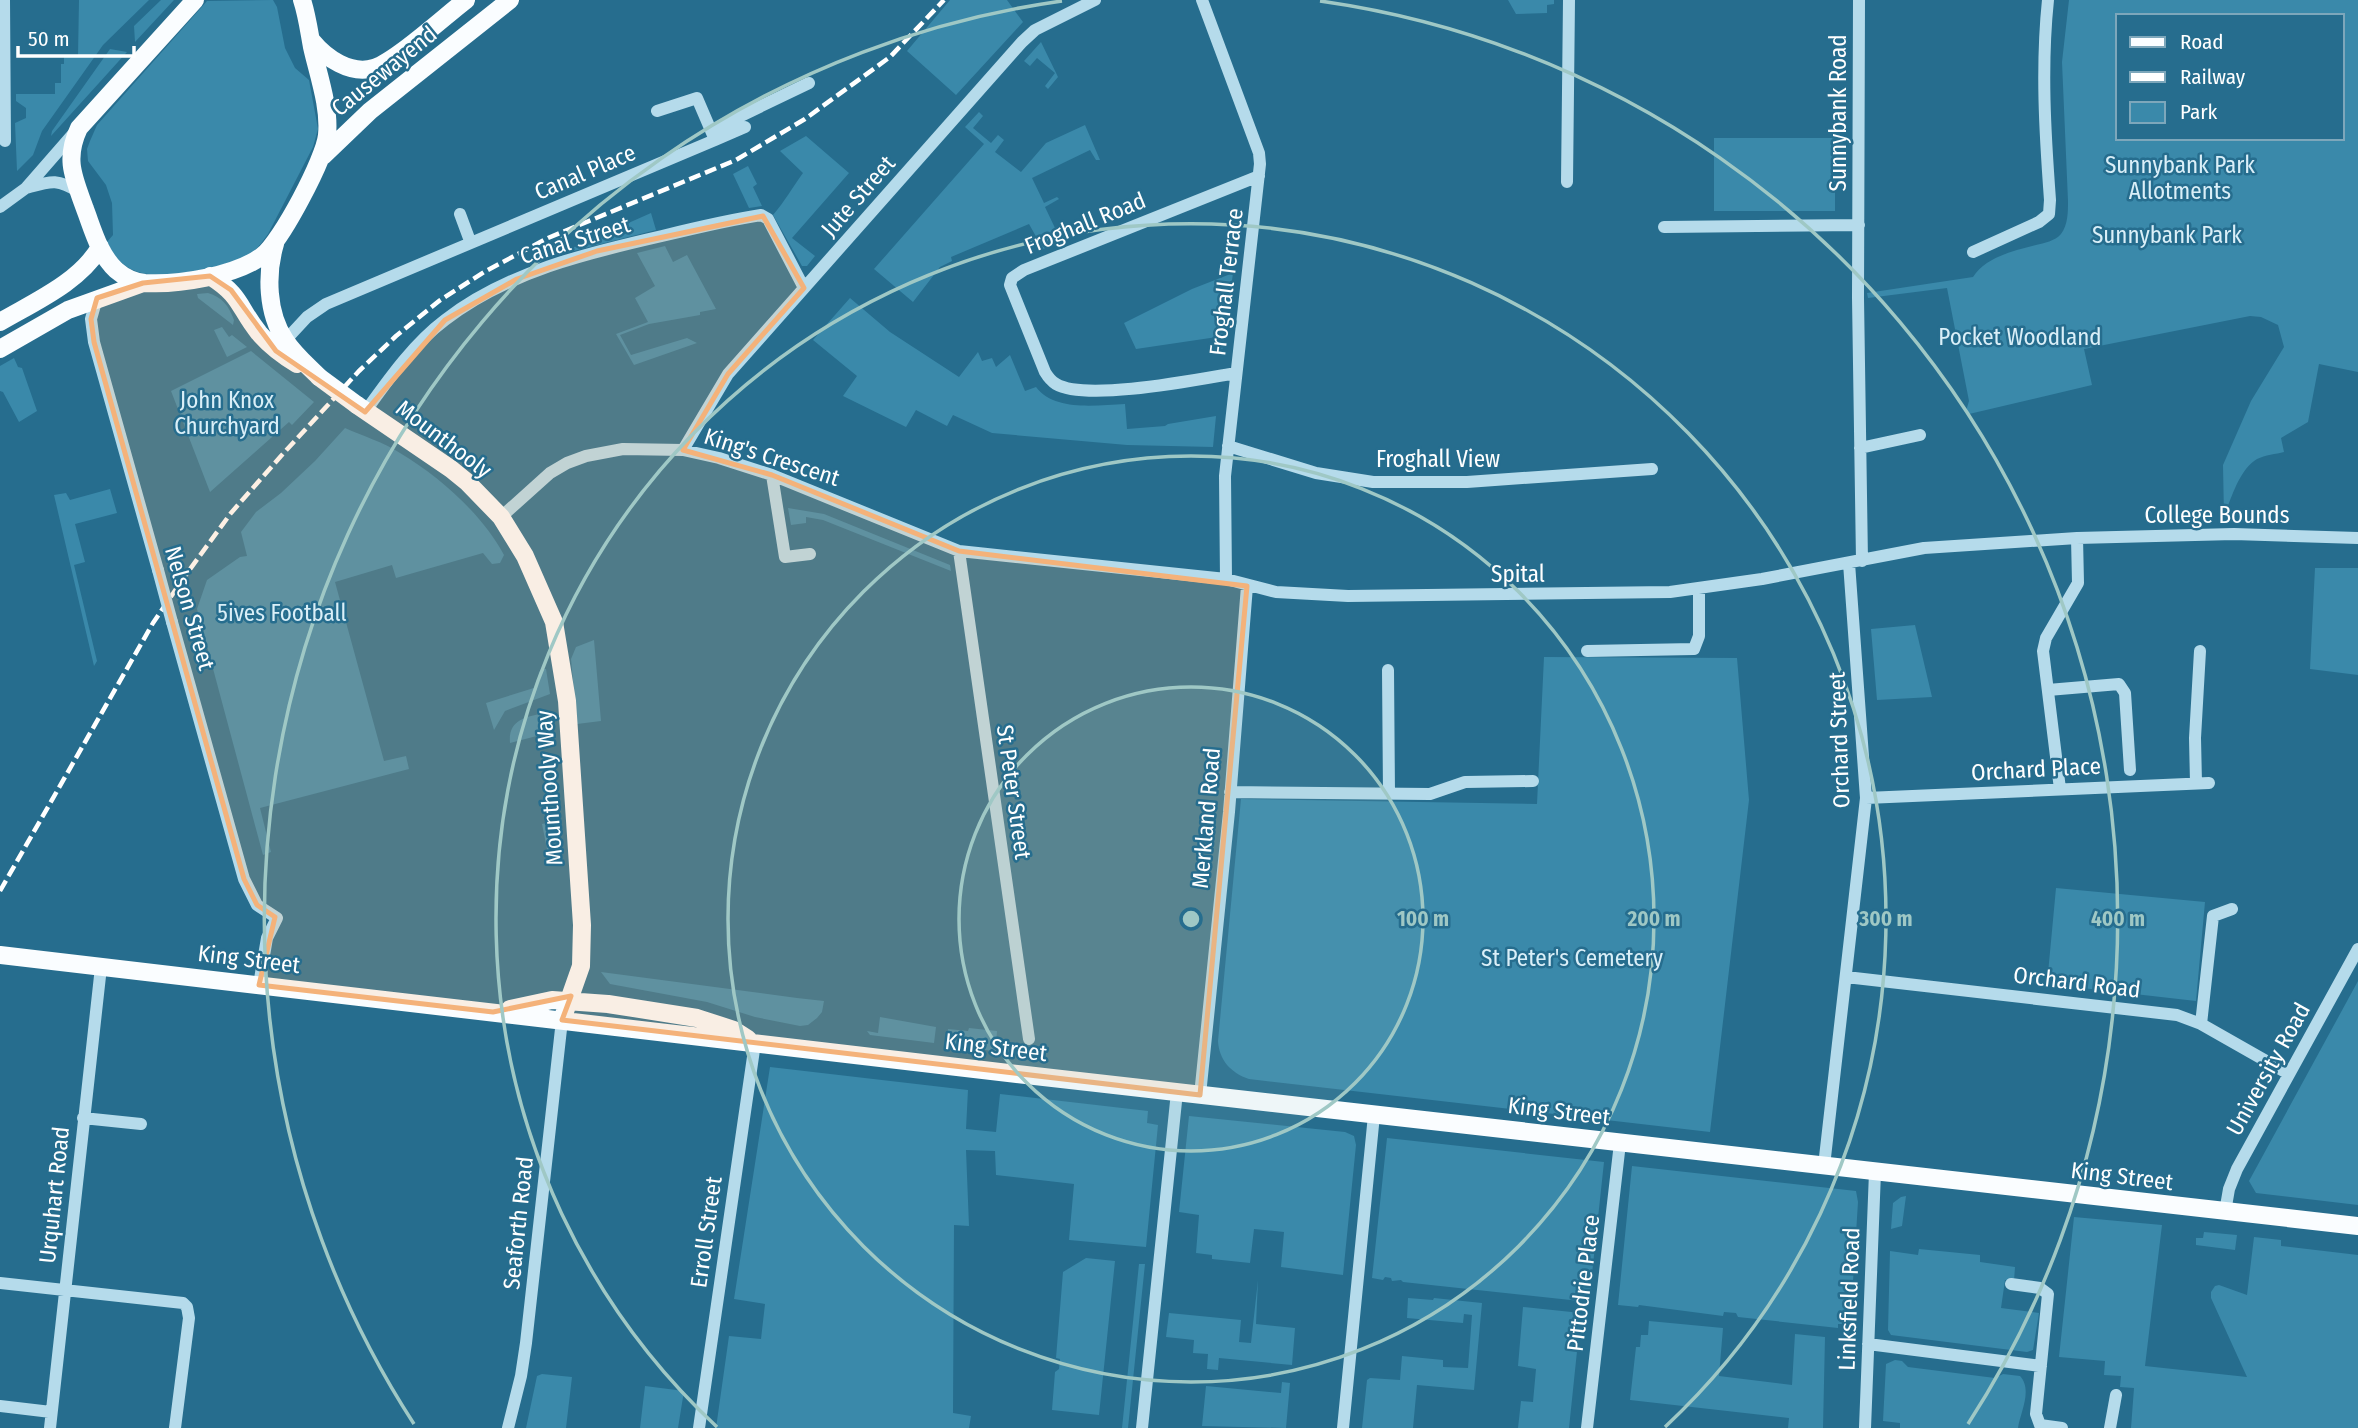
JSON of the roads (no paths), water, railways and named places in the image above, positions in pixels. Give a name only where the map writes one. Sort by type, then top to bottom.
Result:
[{"type":"main road","points":[[143,283],[116,270],[100,247],[72,171],[70,151],[79,128],[195,0]]},
{"type":"main road","name":"Causewayend","points":[[310,38],[333,61],[349,67],[373,68],[398,53],[467,0]]},
{"type":"main road","name":"Causewayend","points":[[323,156],[370,111],[510,0]]},
{"type":"main road","points":[[0,349],[68,310],[97,298],[143,283],[171,282],[228,272],[263,255],[276,241],[323,156],[328,123],[304,3]]},
{"type":"main road","points":[[276,241],[271,264],[270,294],[281,346]]},
{"type":"main road","points":[[0,322],[79,274],[100,247]]},
{"type":"main road","name":"Mounthooly","points":[[211,275],[238,297],[256,328],[361,409],[399,432],[467,482],[501,517],[525,556]]},
{"type":"main road","name":"Mounthooly Way","points":[[525,556],[554,622],[567,701],[582,925],[581,966],[562,1020]]},
{"type":"main road","name":"King Street","points":[[0,955],[2358,1226]]},
{"type":"main road","name":"King Street","points":[[493,1012],[552,1000],[570,1000],[697,1018],[734,1030],[755,1043]]},
{"type":"street","points":[[4,0],[5,141]]},
{"type":"street","name":"Jute Street","points":[[683,450],[727,374],[1029,35],[1095,0]]},
{"type":"street","name":"Froghall Terrace","points":[[1202,0],[1259,153],[1259,176],[1228,446],[1224,502],[1226,579]]},
{"type":"street","points":[[1567,182],[1569,0]]},
{"type":"street","name":"Sunnybank Road","points":[[1855,562],[1860,449],[1860,0]]},
{"type":"street","points":[[1973,252],[2039,222],[2049,214],[2043,88],[2048,0]]},
{"type":"street","name":"Canal Place","points":[[715,140],[722,125],[809,83]]},
{"type":"street","points":[[657,111],[697,98],[715,140]]},
{"type":"street","name":"Canal Place","points":[[281,346],[307,317],[326,303],[745,127]]},
{"type":"street","points":[[0,207],[26,188],[79,128]]},
{"type":"street","name":"Froghall Road","points":[[1236,373],[1125,389],[1063,387],[1045,372],[1010,285],[1012,278],[1024,270],[1259,176]]},
{"type":"street","points":[[26,188],[52,181],[65,182],[79,192]]},
{"type":"street","points":[[460,214],[470,241]]},
{"type":"street","name":"Canal Street","points":[[361,409],[444,320],[517,279],[576,257],[761,215],[768,219],[804,288]]},
{"type":"street","name":"Sunnybank Road","points":[[1664,227],[1858,225]]},
{"type":"street","name":"Nelson Street","points":[[97,298],[91,319],[94,342],[244,879],[257,905],[277,918],[267,938],[259,985]]},
{"type":"street","points":[[1860,449],[1920,435]]},
{"type":"street","name":"Froghall View","points":[[1228,446],[1316,473],[1373,482],[1467,482],[1652,469]]},
{"type":"street","name":"King's Crescent","points":[[501,517],[551,473],[586,456],[623,449],[683,450],[772,475],[959,551]]},
{"type":"street","points":[[772,475],[785,558],[810,554]]},
{"type":"street","name":"College Bounds","points":[[2077,538],[2234,534],[2358,538]]},
{"type":"street","points":[[2060,789],[2044,645],[2078,583],[2077,538]]},
{"type":"street","name":"Spital","points":[[959,551],[1226,579],[1276,592],[1348,596],[1644,594],[1699,589],[1924,548],[2077,538]]},
{"type":"street","name":"St Peter Street","points":[[959,551],[1028,1039]]},
{"type":"street","name":"Orchard Street","points":[[1825,1166],[1866,799],[1855,562]]},
{"type":"street","name":"Merkland Road","points":[[1200,1095],[1247,586]]},
{"type":"street","points":[[1587,651],[1694,649],[1699,636],[1699,589]]},
{"type":"street","name":"Orchard Place","points":[[1866,799],[2202,783],[2195,738],[2200,651]]},
{"type":"street","points":[[1388,670],[1389,793]]},
{"type":"street","points":[[2049,690],[2119,684],[2125,693],[2130,770]]},
{"type":"street","points":[[1230,792],[1438,793],[1465,782],[1533,781]]},
{"type":"street","points":[[2201,1024],[2214,916],[2232,909]]},
{"type":"street","name":"University Road","points":[[2225,1212],[2232,1180],[2358,949]]},
{"type":"street","name":"Urquhart Road","points":[[50,1428],[101,967]]},
{"type":"street","name":"Orchard Road","points":[[1846,977],[2177,1015],[2201,1024],[2289,1074]]},
{"type":"street","name":"Seaforth Road","points":[[508,1428],[526,1343],[562,1020]]},
{"type":"street","name":"Erroll Street","points":[[699,1428],[755,1043]]},
{"type":"street","points":[[1142,1428],[1177,1092]]},
{"type":"street","points":[[1343,1428],[1374,1115]]},
{"type":"street","points":[[83,1118],[141,1124]]},
{"type":"street","name":"Pittodrie Place","points":[[1587,1428],[1620,1143]]},
{"type":"street","name":"Linksfield Road","points":[[1865,1428],[1875,1172]]},
{"type":"street","points":[[0,1283],[174,1301],[187,1307],[189,1318],[175,1428]]},
{"type":"street","points":[[2011,1284],[2040,1288],[2048,1294],[2037,1420],[2045,1426],[2062,1428]]},
{"type":"street","points":[[1868,1344],[2041,1366]]},
{"type":"street","points":[[2110,1428],[2116,1395]]},
{"type":"street","points":[[0,1406],[51,1412]]},
{"type":"railway","points":[[0,891],[153,623],[185,576],[231,513],[281,456],[359,371],[396,336],[439,301],[484,272],[548,238],[736,160],[805,119],[890,57],[944,0]]},
{"type":"park label","name":"Sunnybank Park Allotments","points":[[2180,178]]},
{"type":"park label","name":"Sunnybank Park","points":[[2167,235]]},
{"type":"park label","name":"Pocket Woodland","points":[[2020,337]]},
{"type":"park label","name":"John Knox Churchyard","points":[[227,413]]},
{"type":"park label","name":"5ives Football","points":[[282,613]]},
{"type":"park label","name":"St Peter's Cemetery","points":[[1572,958]]}]
